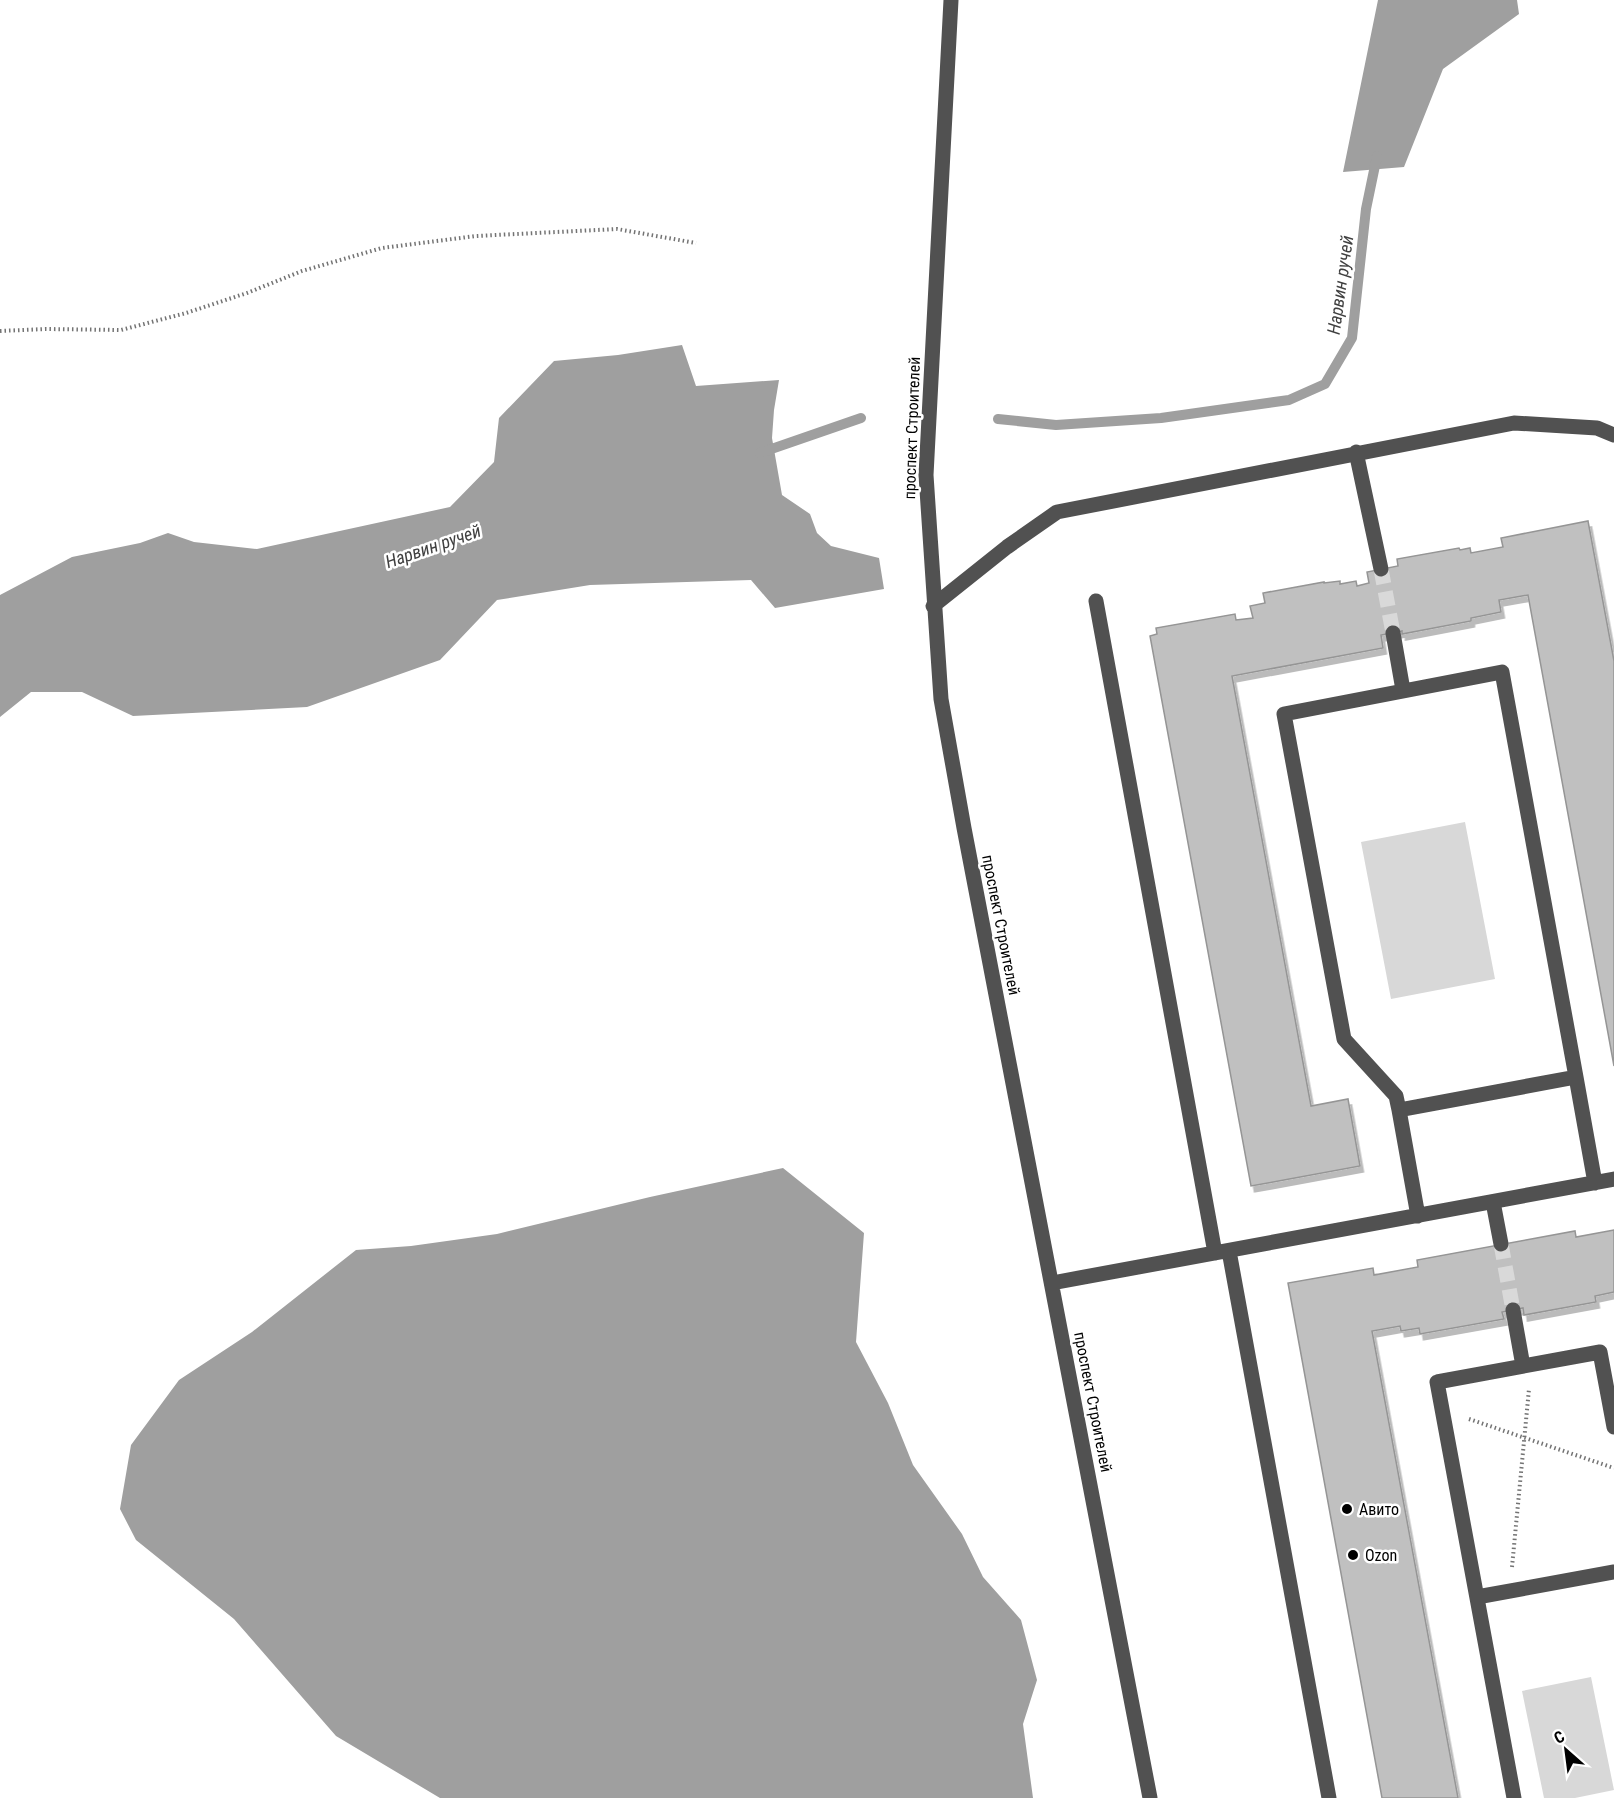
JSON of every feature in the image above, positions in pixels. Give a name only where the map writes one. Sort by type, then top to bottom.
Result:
[{"type":"street","name":"проспект Строителей","points":[[951,0],[926,475],[933,606],[943,711],[1150,1798]]},
{"type":"street","points":[[933,606],[1007,547],[1057,512],[1514,423],[1597,428],[1614,435]]},
{"type":"street","points":[[1356,452],[1381,569]]},
{"type":"street","points":[[1096,601],[1329,1798]]},
{"type":"street","points":[[1393,633],[1403,690]]},
{"type":"street","points":[[1418,1216],[1396,1096],[1344,1039],[1284,714],[1403,690],[1502,672],[1595,1183]]},
{"type":"street","points":[[1398,1110],[1576,1077]]},
{"type":"street","points":[[1052,1283],[1614,1179]]},
{"type":"street","points":[[1493,1202],[1501,1244]]},
{"type":"street","points":[[1513,1310],[1528,1365]]},
{"type":"street","points":[[1514,1798],[1437,1382],[1600,1352],[1614,1426]]},
{"type":"street","points":[[1477,1597],[1614,1572]]},
{"type":"path","points":[[0,330],[121,330],[186,313],[303,271],[382,248],[476,236],[617,229],[696,243]]},
{"type":"path","points":[[1510,1591],[1525,1438],[1528,1365]]},
{"type":"path","points":[[1443,1410],[1614,1468]]},
{"type":"shaded area","points":[[1465,822],[1495,979],[1391,999],[1361,842]]},
{"type":"shaded area","points":[[1591,1677],[1614,1790],[1575,1798],[1544,1798],[1522,1691]]},
{"type":"water","points":[[1378,0],[1517,0],[1519,14],[1443,69],[1404,167],[1343,172]]},
{"type":"water","points":[[682,345],[696,386],[779,380],[772,438],[782,495],[810,514],[817,533],[831,546],[879,558],[884,589],[775,608],[751,580],[590,585],[497,600],[440,660],[307,707],[133,716],[82,692],[31,692],[0,717],[0,595],[72,557],[140,543],[168,533],[194,542],[257,549],[450,507],[494,462],[499,418],[554,361],[618,355]]},
{"type":"water","points":[[783,1168],[864,1233],[856,1342],[888,1403],[913,1465],[962,1534],[983,1577],[1021,1620],[1037,1680],[1023,1724],[1033,1798],[440,1798],[336,1736],[234,1619],[136,1540],[120,1509],[131,1445],[179,1380],[252,1332],[356,1250],[411,1246],[497,1234]]},
{"type":"building","points":[[1588,521],[1614,661],[1614,1066],[1528,595],[1499,600],[1501,612],[1471,618],[1471,621],[1402,634],[1402,631],[1381,635],[1383,648],[1232,676],[1311,1106],[1348,1099],[1360,1166],[1251,1186],[1150,636],[1157,634],[1156,628],[1235,614],[1236,620],[1253,618],[1250,606],[1265,603],[1263,593],[1324,582],[1340,581],[1340,584],[1356,581],[1357,586],[1369,583],[1367,572],[1398,566],[1397,559],[1459,548],[1460,550],[1470,548],[1471,553],[1503,547],[1501,538]]},
{"type":"building","points":[[1614,1230],[1614,1292],[1595,1296],[1596,1302],[1524,1315],[1523,1308],[1502,1312],[1504,1319],[1420,1334],[1419,1328],[1401,1331],[1400,1326],[1372,1331],[1458,1798],[1382,1798],[1288,1283],[1373,1268],[1374,1275],[1418,1267],[1417,1260],[1575,1231],[1576,1237]]},
{"type":"waterway","name":"Нарвин ручей","points":[[998,419],[1056,425],[1161,418],[1289,400],[1325,384],[1352,338],[1366,209],[1377,156]]},
{"type":"waterway","name":"Нарвин ручей","points":[[760,453],[861,418]]},
{"type":"tunnel","points":[[1381,569],[1393,633]]},
{"type":"tunnel","points":[[1501,1244],[1513,1310]]},
{"type":"place","name":"Авито","points":[[1347,1509]]},
{"type":"place","name":"Ozon","points":[[1353,1555]]}]
